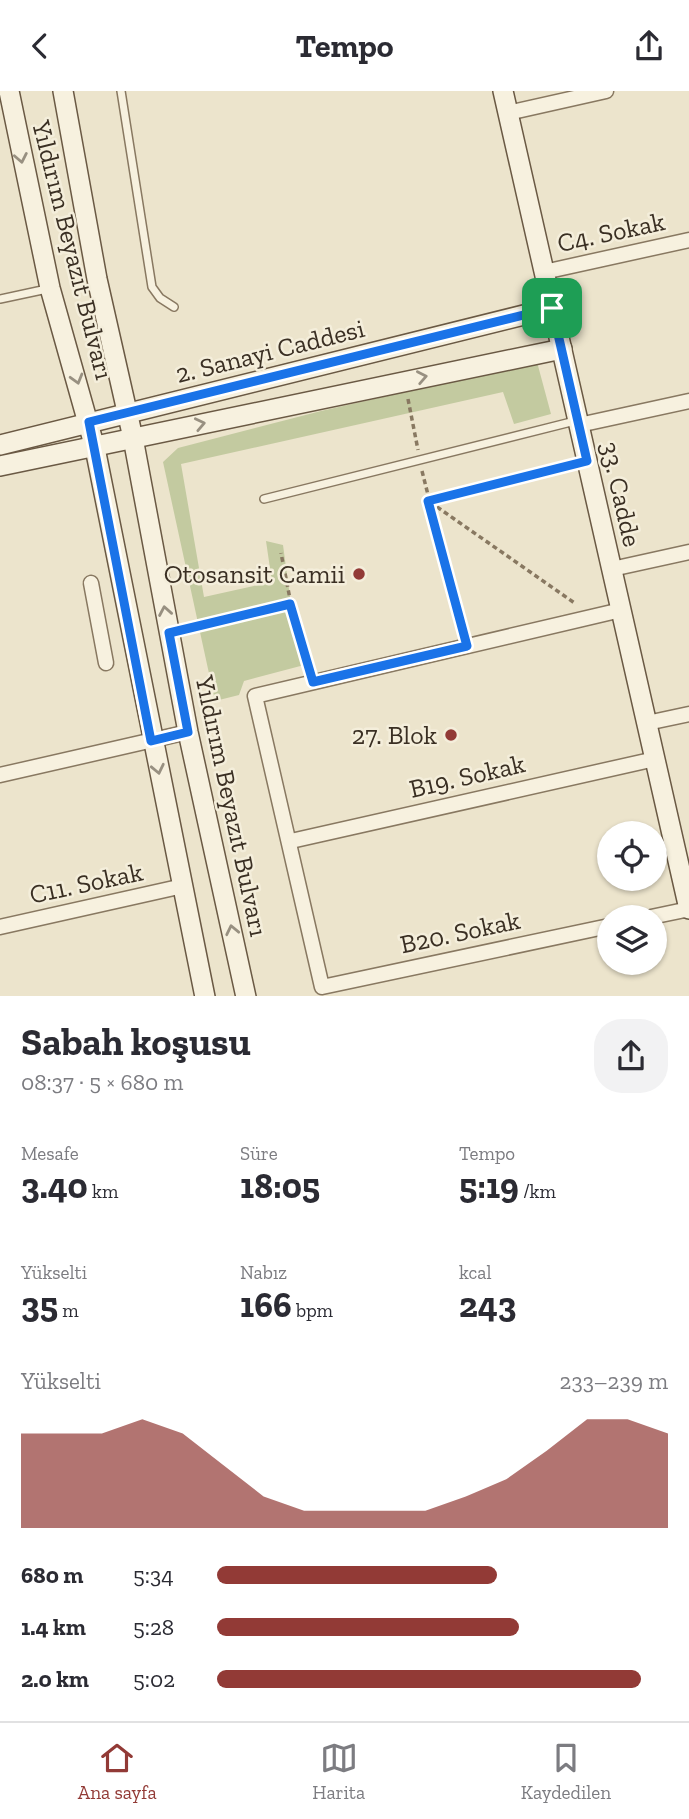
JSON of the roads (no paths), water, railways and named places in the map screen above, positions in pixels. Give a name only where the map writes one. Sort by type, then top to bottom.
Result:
[{"type":"main road","name":"Yıldırım Beyazıt Bulvarı","points":[[9,91],[50,288],[95,447],[151,741],[205,996]]},
{"type":"main road","name":"Yıldırım Beyazıt Bulvarı","points":[[63,91],[91,253],[133,438],[188,732],[246,996]]},
{"type":"main road","name":"33. Cadde","points":[[503,91],[655,759],[684,865],[689,909]]},
{"type":"main road","name":"2. Sanayi Caddesi","points":[[0,445],[552,308]]},
{"type":"main road","name":"2. Sanayi Caddesi","points":[[0,466],[562,349]]},
{"type":"street","points":[[508,113],[606,91]]},
{"type":"street","name":"C4. Sokak","points":[[544,272],[689,240]]},
{"type":"street","points":[[578,422],[689,401]]},
{"type":"street","points":[[611,569],[689,552]]},
{"type":"street","points":[[91,583],[106,663]]},
{"type":"street","points":[[290,841],[255,696],[621,610]]},
{"type":"street","points":[[647,723],[689,714]]},
{"type":"street","points":[[0,775],[188,732]]},
{"type":"street","name":"B19. Sokak","points":[[290,841],[655,759]]},
{"type":"street","name":"B20. Sokak","points":[[290,841],[322,987],[597,929]]},
{"type":"street","name":"C11. Sokak","points":[[0,927],[183,886]]},
{"type":"street","points":[[667,914],[689,909]]},
{"type":"lane","points":[[121,91],[152,287],[160,298],[174,307]]},
{"type":"lane","points":[[0,299],[50,288]]},
{"type":"lane","points":[[264,499],[578,422]]},
{"type":"place","name":"Otosansit Camii","points":[[359,574]]},
{"type":"place","name":"27. Blok","points":[[451,735]]}]
